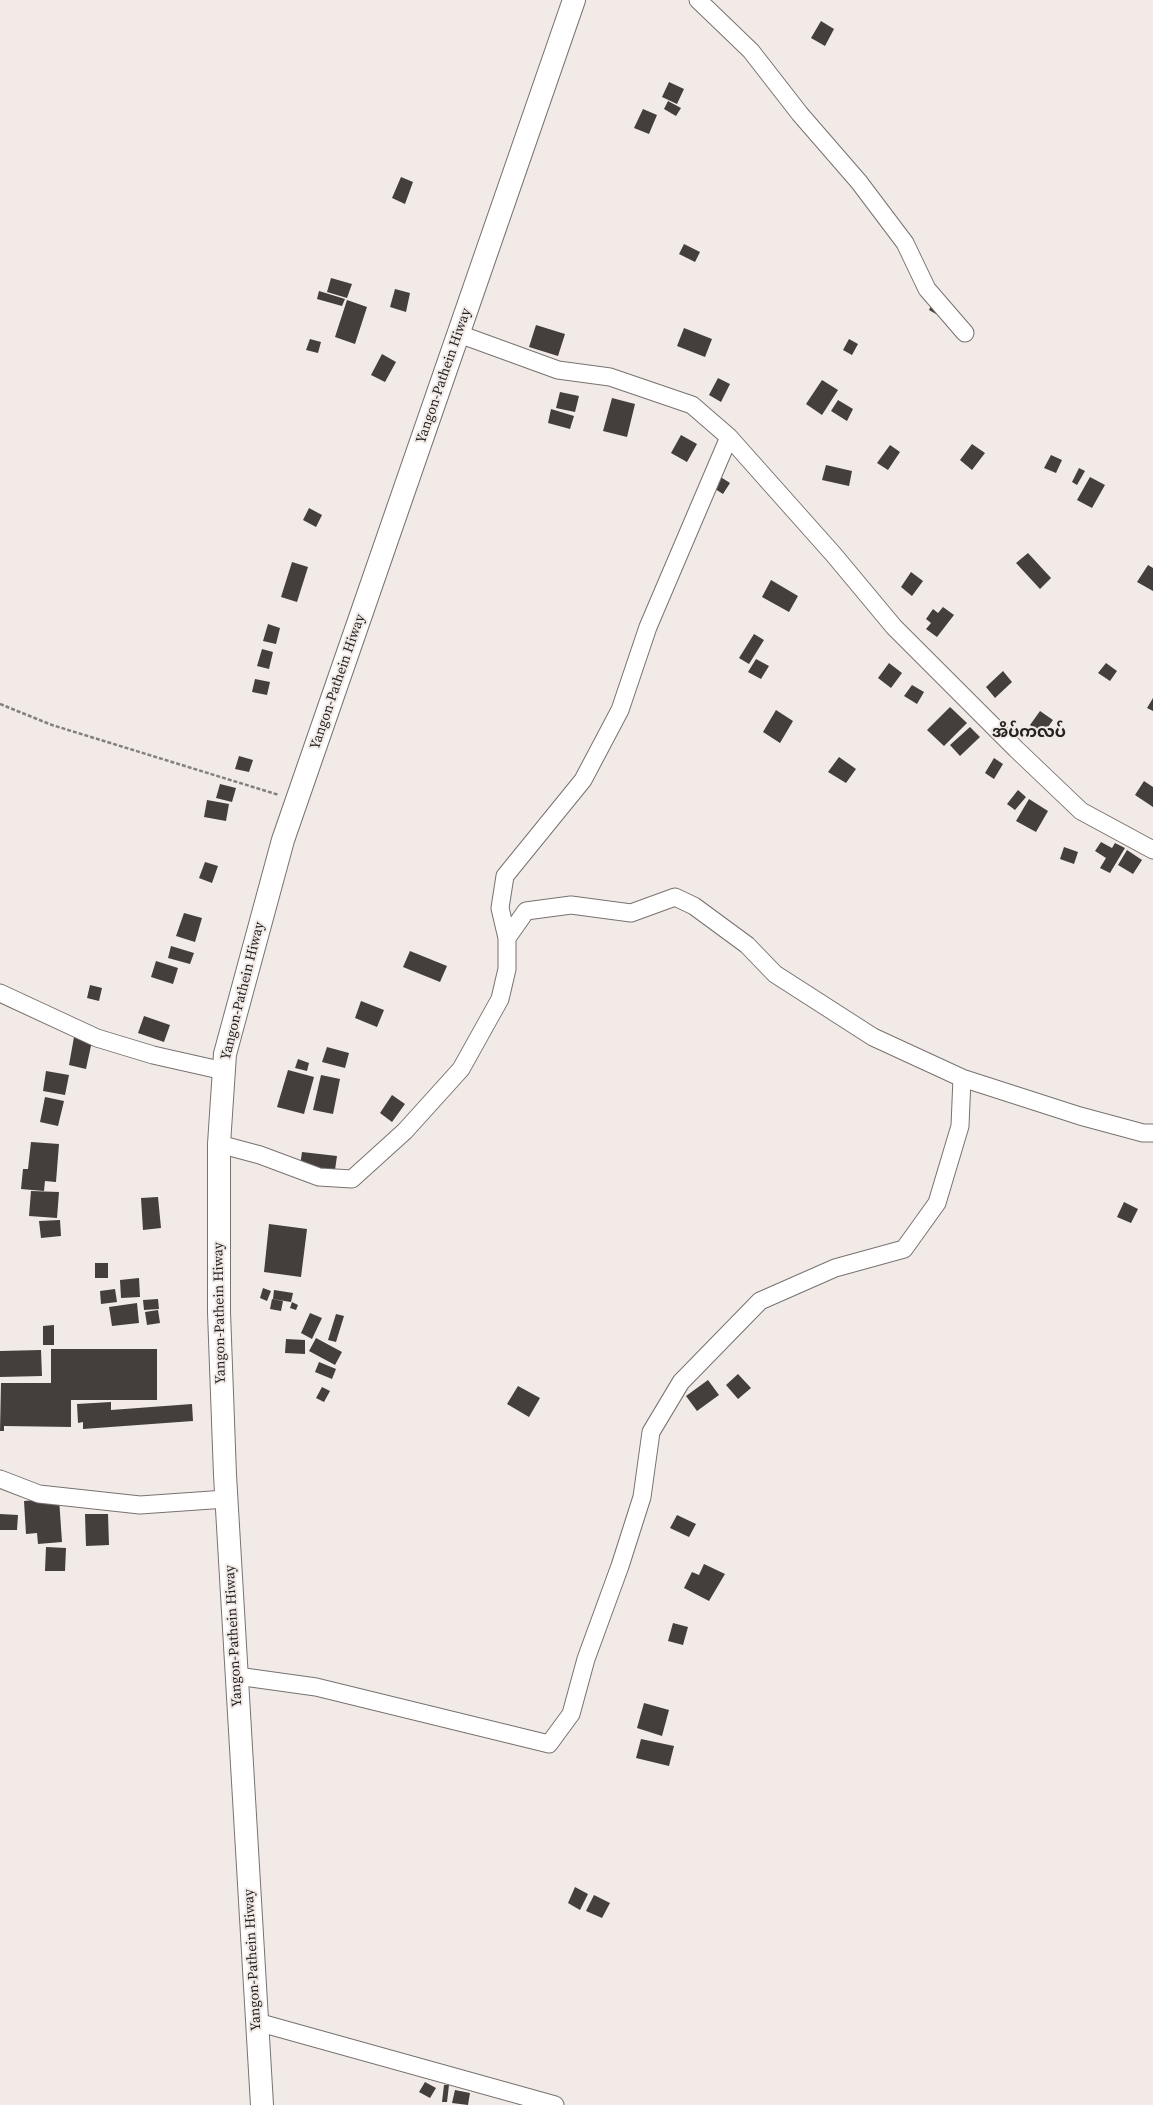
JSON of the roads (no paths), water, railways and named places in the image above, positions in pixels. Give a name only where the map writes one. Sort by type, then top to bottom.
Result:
[{"type":"highway","name":"Yangon-Pathein Hiway","points":[[262,2105],[226,1499],[219,1312],[219,1144],[225,1054],[283,840],[574,0]]},
{"type":"street","points":[[698,0],[751,51],[800,114],[860,182],[905,243],[927,289],[965,333]]},
{"type":"street","points":[[458,334],[558,370],[610,377],[692,405],[729,437],[834,555],[894,628],[1016,749],[1081,811],[1153,850]]},
{"type":"street","points":[[219,1144],[260,1155],[319,1177],[352,1179],[405,1131],[461,1068],[500,999],[507,969],[507,938],[500,908],[505,876],[583,780],[620,710],[648,627],[729,437]]},
{"type":"street","points":[[507,938],[526,911],[571,905],[631,913],[675,897],[694,906],[748,945],[775,974],[873,1037],[962,1078],[1080,1116],[1143,1133],[1153,1133]]},
{"type":"street","points":[[0,993],[96,1038],[153,1055],[224,1072]]},
{"type":"street","points":[[237,1676],[316,1687],[549,1744],[571,1714],[586,1659],[620,1566],[642,1497],[651,1432],[682,1382],[730,1329],[760,1301],[835,1268],[904,1249],[937,1203],[960,1126],[962,1078]]},
{"type":"street","points":[[0,1479],[39,1494],[140,1505],[226,1499]]},
{"type":"street","points":[[257,2022],[555,2105]]},
{"type":"district","name":"အိပ်ကလပ်","points":[[1029,733]]}]
